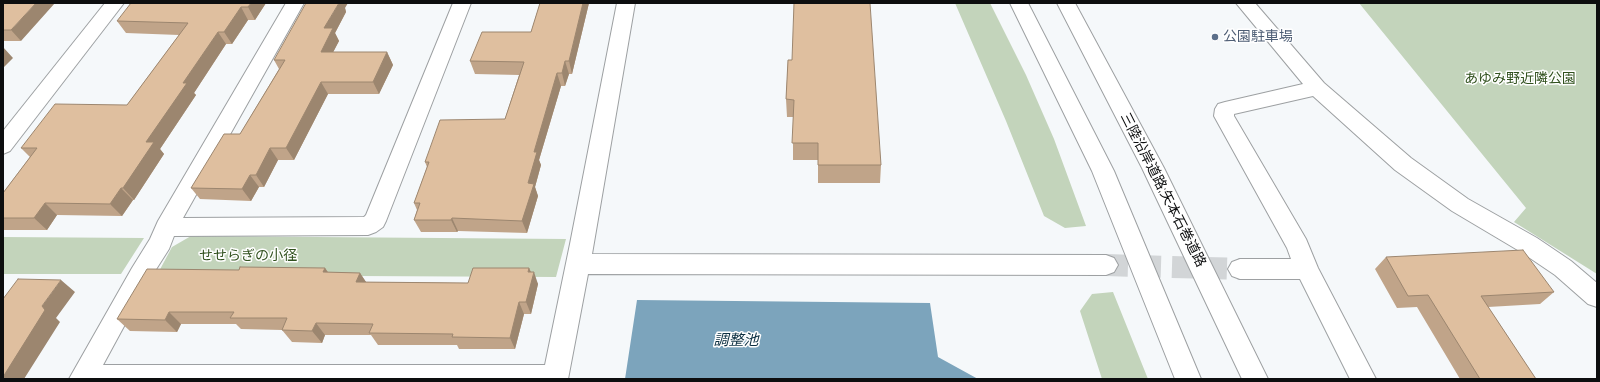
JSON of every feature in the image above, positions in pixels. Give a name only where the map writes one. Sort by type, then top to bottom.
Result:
[{"type":"main road","points":[[3,146],[115,3]]},
{"type":"main road","points":[[295,3],[166,227],[161,242],[140,275],[83,378],[555,378],[578,264],[626,3]]},
{"type":"main road","points":[[166,227],[368,226],[375,221],[462,3]]},
{"type":"main road","points":[[1019,3],[1103,171],[1188,379]]},
{"type":"main road","name":"三陸沿岸道路;矢本石巻道路","points":[[1066,3],[1153,168],[1255,379]]},
{"type":"main road","points":[[1245,3],[1317,88],[1403,164],[1460,205],[1529,245],[1563,268],[1597,297]]},
{"type":"main road","points":[[1317,88],[1225,110],[1224,116],[1298,246],[1307,269],[1364,379]]},
{"type":"main road","points":[[578,264],[1106,265]]},
{"type":"main road","points":[[1240,269],[1307,269]]},
{"type":"green space","points":[[955,3],[990,3],[1026,75],[1054,139],[1086,226],[1065,228],[1044,216],[1006,121]]},
{"type":"green space","name":"あゆみ野近隣公園","points":[[1359,3],[1597,3],[1597,274],[1514,222],[1526,208]]},
{"type":"green space","name":"せせらぎの小径","points":[[191,236],[566,239],[556,277],[157,275],[172,247]]},
{"type":"green space","points":[[3,237],[144,238],[121,274],[3,274]]},
{"type":"green space","points":[[1113,292],[1148,379],[1102,379],[1080,311],[1092,294]]},
{"type":"water","name":"調整池","points":[[637,300],[930,303],[938,357],[978,379],[625,379]]},
{"type":"building","points":[[3,3],[36,3],[11,30],[3,30]]},
{"type":"building","points":[[131,3],[251,3],[248,7],[241,7],[224,32],[218,32],[183,83],[187,83],[146,142],[154,142],[123,188],[121,188],[110,204],[45,203],[34,218],[3,218],[3,193],[37,148],[21,148],[55,104],[127,105],[188,23],[117,21]]},
{"type":"building","points":[[306,3],[339,3],[324,28],[333,28],[321,52],[387,52],[373,82],[321,82],[286,148],[270,148],[256,175],[250,175],[242,189],[191,188],[224,134],[240,134],[285,60],[274,60]]},
{"type":"building","points":[[540,3],[583,3],[569,61],[565,61],[562,73],[557,73],[534,152],[537,152],[528,183],[534,184],[522,221],[452,218],[451,220],[414,220],[420,203],[414,203],[429,162],[425,162],[440,120],[505,119],[524,62],[470,61],[482,32],[531,32]]},
{"type":"building","points":[[794,3],[870,3],[881,165],[818,165],[818,143],[792,143],[794,100],[786,99],[788,60],[792,60]]},
{"type":"building","points":[[1523,250],[1554,292],[1481,296],[1536,379],[1480,379],[1428,295],[1408,296],[1386,257]]},
{"type":"building","points":[[240,267],[325,268],[323,272],[360,273],[356,282],[468,283],[473,268],[529,268],[528,272],[534,272],[526,302],[519,302],[510,338],[452,337],[453,334],[369,333],[373,324],[316,323],[312,331],[282,330],[287,318],[230,318],[234,312],[169,312],[165,320],[117,319],[147,269],[239,270]]},
{"type":"building","points":[[18,279],[61,280],[42,306],[45,310],[3,377],[3,299]]},
{"type":"tunnel","points":[[1106,265],[1240,269]]},
{"type":"place","name":"公園駐車場","points":[[1215,37]]}]
